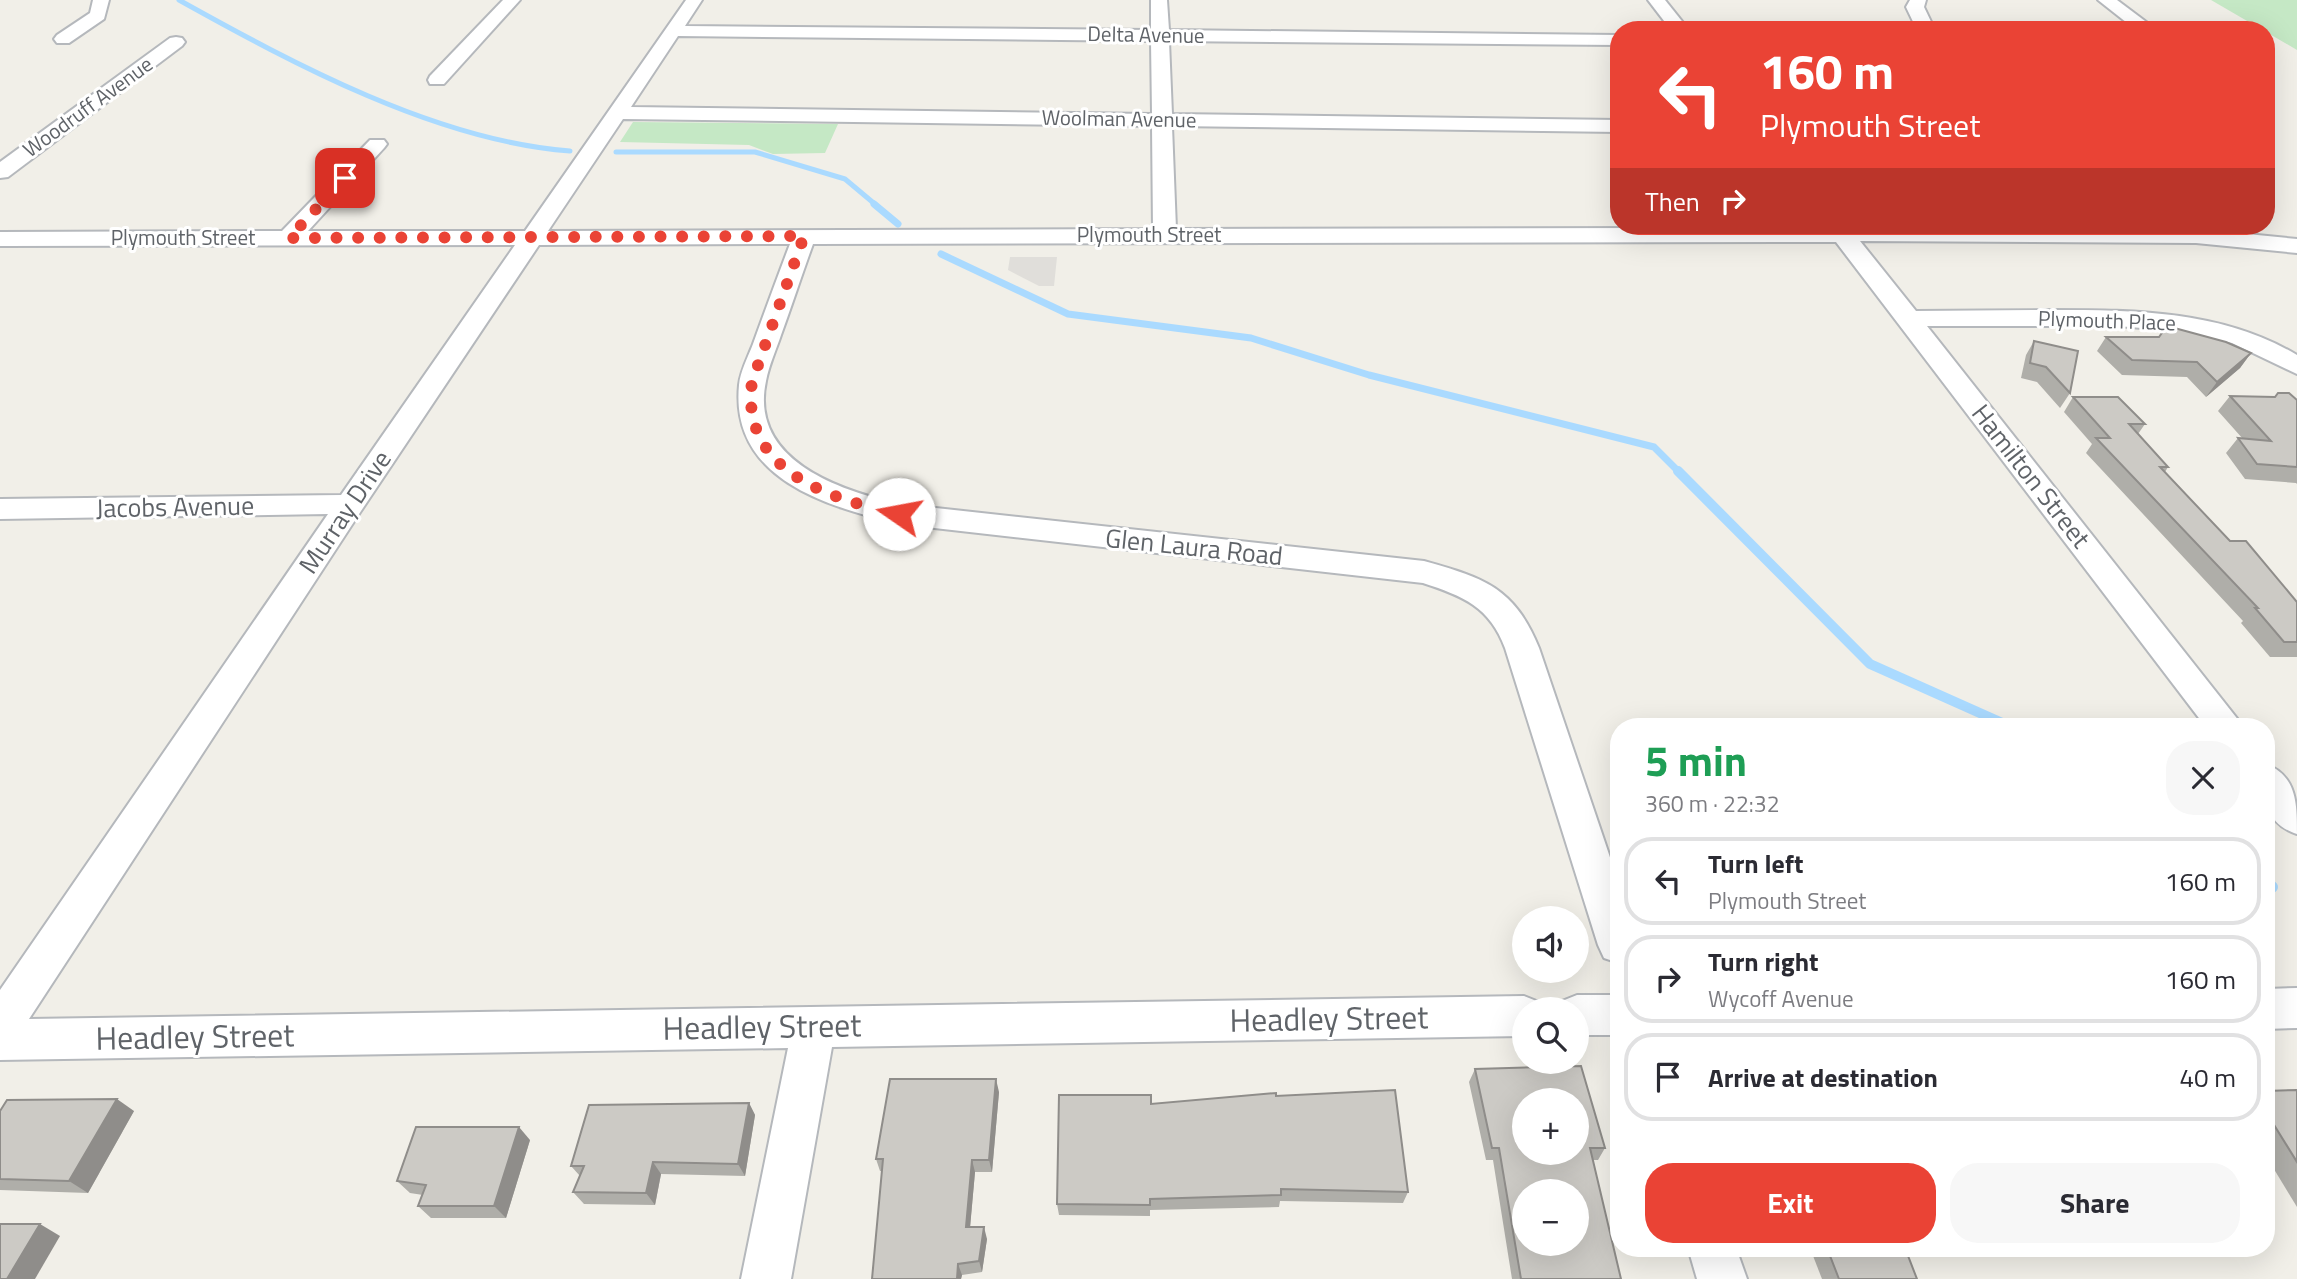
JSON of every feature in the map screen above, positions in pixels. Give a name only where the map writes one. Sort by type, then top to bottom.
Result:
[{"type":"street","points":[[62,39],[98,15],[101,0]]},
{"type":"street","points":[[438,79],[512,0]]},
{"type":"street","name":"Murray Drive","points":[[0,1026],[350,504],[694,0]]},
{"type":"street","points":[[1159,0],[1166,235]]},
{"type":"street","points":[[1656,0],[1673,21]]},
{"type":"street","points":[[1918,0],[1915,7],[1922,21]]},
{"type":"street","points":[[2106,0],[2135,21]]},
{"type":"street","name":"Delta Avenue","points":[[673,31],[1610,40]]},
{"type":"street","name":"Woodruff Avenue","points":[[2,169],[176,42]]},
{"type":"street","name":"Woolman Avenue","points":[[619,113],[1610,125]]},
{"type":"street","points":[[289,238],[377,145]]},
{"type":"street","name":"Plymouth Street","points":[[0,239],[1610,232]]},
{"type":"street","name":"Hamilton Street","points":[[1843,235],[2219,718]]},
{"type":"street","name":"Plymouth Street","points":[[2154,235],[2297,246]]},
{"type":"street","name":"Glen Laura Road","points":[[804,236],[752,382],[748,406],[755,430],[768,451],[790,472],[816,489],[859,505],[899,514],[1424,572],[1448,579],[1474,592],[1493,603],[1507,616],[1522,648],[1610,917]]},
{"type":"street","name":"Plymouth Place","points":[[1909,318],[2163,320],[2227,333],[2260,345],[2297,366]]},
{"type":"street","name":"Jacobs Avenue","points":[[0,509],[350,504]]},
{"type":"street","points":[[2275,791],[2297,819]]},
{"type":"street","points":[[2275,1009],[2297,1008]]},
{"type":"street","points":[[1589,1015],[1610,1015]]},
{"type":"street","name":"Headley Street","points":[[0,1040],[1512,1016]]},
{"type":"street","points":[[766,1279],[814,1026]]},
{"type":"street","points":[[1715,1257],[1721,1279]]},
{"type":"shaded area","points":[[1010,257],[1057,257],[1054,286],[1039,286],[1008,270]]},
{"type":"green space","points":[[2211,0],[2297,0],[2297,50],[2275,37],[2275,21],[2247,21]]},
{"type":"green space","points":[[633,122],[838,124],[825,153],[773,154],[749,145],[620,142]]},
{"type":"building","points":[[2167,326],[2226,342],[2251,353],[2217,382],[2197,362],[2132,360],[2106,337],[2159,337]]},
{"type":"building","points":[[2034,341],[2078,351],[2070,393],[2046,367],[2030,363]]},
{"type":"building","points":[[2278,393],[2289,393],[2297,400],[2297,467],[2257,464],[2238,438],[2271,441],[2230,396],[2275,397]]},
{"type":"building","points":[[2073,397],[2118,397],[2145,424],[2129,424],[2168,467],[2160,467],[2230,541],[2246,541],[2297,602],[2297,642],[2284,642],[2255,608],[2258,608],[2096,438],[2110,438]]},
{"type":"building","points":[[1512,1068],[1512,1074],[1583,1074],[1587,1088],[1512,1088],[1512,1165],[1589,1165],[1589,1093],[1605,1148],[1590,1148],[1610,1233],[1610,1257],[1616,1257],[1621,1279],[1521,1279],[1517,1256],[1589,1256],[1589,1179],[1512,1179],[1512,1225],[1499,1148],[1492,1148],[1475,1069]]},
{"type":"building","points":[[890,1079],[996,1079],[989,1160],[972,1160],[966,1227],[984,1227],[979,1261],[958,1264],[957,1279],[872,1279],[883,1159],[876,1159]]},
{"type":"building","points":[[1395,1090],[1408,1192],[1281,1189],[1281,1195],[1150,1199],[1150,1205],[1057,1204],[1059,1095],[1151,1095],[1151,1104],[1276,1093],[1276,1096]]},
{"type":"building","points":[[2297,1090],[2297,1162],[2275,1127],[2275,1091]]},
{"type":"building","points":[[117,1099],[69,1181],[0,1179],[0,1111],[7,1100]]},
{"type":"building","points":[[749,1103],[738,1164],[653,1162],[646,1193],[573,1192],[584,1166],[571,1166],[589,1105]]},
{"type":"building","points":[[416,1127],[519,1127],[494,1206],[418,1206],[426,1185],[397,1181]]},
{"type":"building","points":[[0,1224],[40,1224],[7,1279],[0,1279]]},
{"type":"building","points":[[1830,1257],[1908,1257],[1917,1279],[1839,1279]]},
{"type":"waterway","points":[[179,0],[318,73],[418,116],[520,144],[570,151]]},
{"type":"waterway","points":[[616,152],[755,152],[845,179],[876,205]]},
{"type":"waterway","points":[[874,204],[898,224]]},
{"type":"waterway","points":[[941,254],[1068,314],[1251,338],[1369,375],[1654,447],[1678,471]]},
{"type":"waterway","points":[[1678,471],[1870,664],[1991,718]]},
{"type":"route","points":[[345,178],[289,238],[804,236],[752,382],[748,406],[755,430],[768,451],[790,472],[816,489],[859,505],[899,514]]}]
